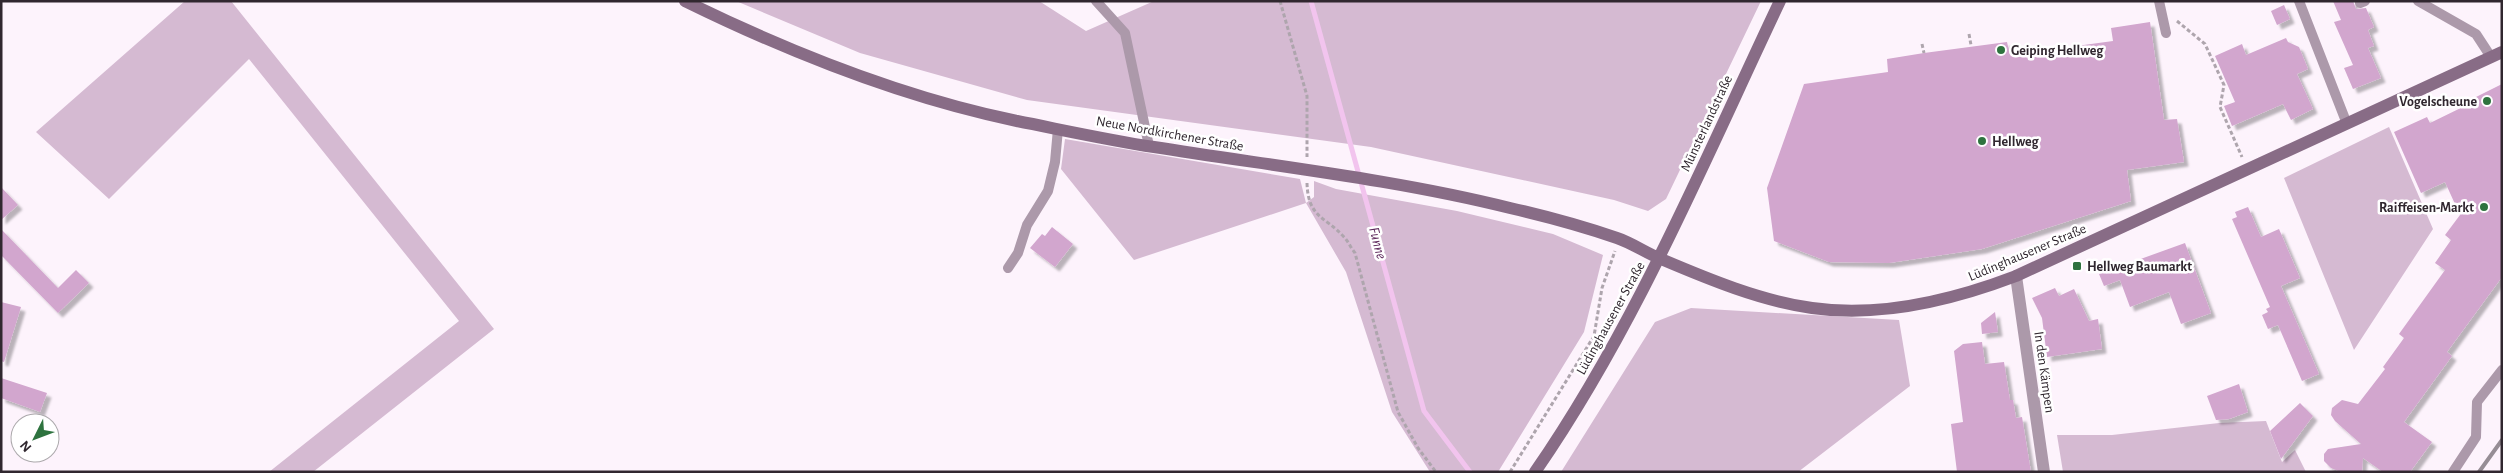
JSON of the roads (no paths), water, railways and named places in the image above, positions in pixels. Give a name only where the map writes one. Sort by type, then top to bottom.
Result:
[{"type":"street","name":"Neue Nordkirchener Straße","points":[[685,1],[748,32],[828,65],[915,94],[1014,120],[1149,146],[1334,174],[1509,207],[1619,238],[1660,258]]},
{"type":"street","name":"Münsterlandstraße","points":[[1660,258],[1780,1]]},
{"type":"street","name":"Lüdinghausener Straße","points":[[1535,472],[1597,374],[1660,258],[1748,291],[1779,301],[1814,308],[1856,310],[1927,303],[1966,294],[2016,276],[2497,55]]},
{"type":"street","name":"In den Kämpen","points":[[2016,276],[2044,472]]},
{"type":"lane","points":[[1096,1],[1125,33],[1149,146]]},
{"type":"lane","points":[[2299,1],[2347,124]]},
{"type":"lane","points":[[2418,1],[2476,34],[2497,55]]},
{"type":"lane","points":[[2160,5],[2166,32]]},
{"type":"lane","points":[[1008,268],[1018,253],[1027,225],[1048,191],[1055,162],[1058,128]]},
{"type":"lane","points":[[2453,472],[2476,437],[2477,402],[2502,370]]},
{"type":"waterway","name":"Funne","points":[[1311,1],[1424,411],[1470,472]]},
{"type":"railway","points":[[2479,472],[2502,440]]},
{"type":"place","name":"Geiping Hellweg","points":[[2001,50]]},
{"type":"place","name":"Vogelscheune","points":[[2487,101]]},
{"type":"place","name":"Hellweg","points":[[1982,141]]},
{"type":"place","name":"Raiffeisen-Markt","points":[[2484,207]]},
{"type":"place","name":"Hellweg Baumarkt","points":[[2077,266]]}]
